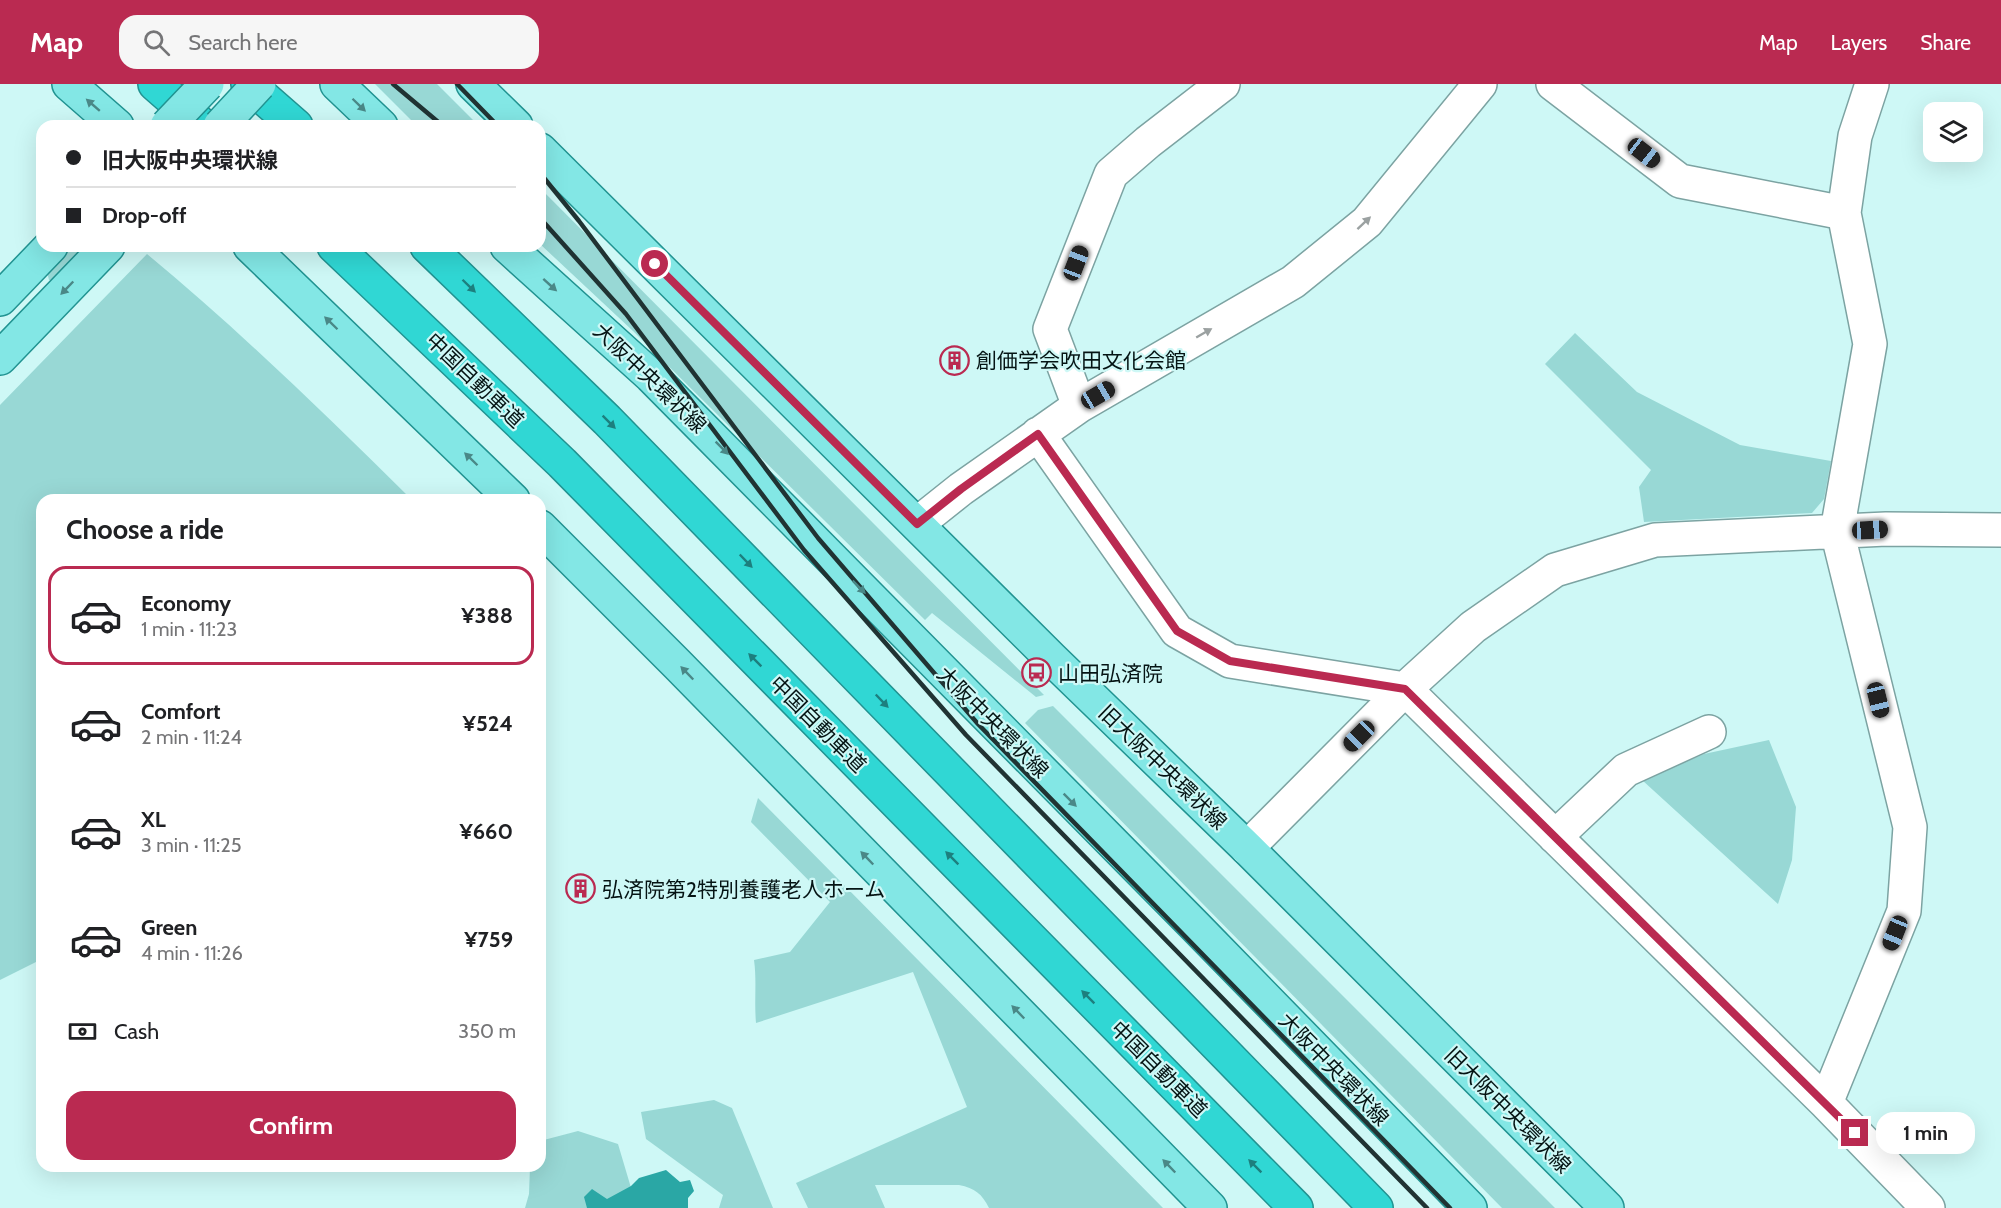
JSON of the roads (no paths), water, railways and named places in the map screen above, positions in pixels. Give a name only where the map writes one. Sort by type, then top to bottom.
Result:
[{"type":"highway","points":[[154,84],[196,120]]},
{"type":"highway","points":[[248,84],[289,120]]},
{"type":"highway","name":"中国自動車道","points":[[340,252],[562,463],[1296,1208]]},
{"type":"highway","points":[[433,252],[607,420],[1376,1208]]},
{"type":"main road","points":[[69,84],[110,120]]},
{"type":"main road","points":[[173,120],[207,84]]},
{"type":"main road","points":[[226,120],[259,84]]},
{"type":"main road","points":[[337,84],[375,120]]},
{"type":"main road","points":[[473,84],[510,120]]},
{"type":"main road","name":"旧大阪中央環状線","points":[[546,156],[1051,658],[1247,848],[1607,1208]]},
{"type":"main road","points":[[0,299],[45,252]]},
{"type":"main road","points":[[0,358],[102,252]]},
{"type":"main road","points":[[256,252],[507,494]]},
{"type":"main road","name":"大阪中央環状線","points":[[514,252],[651,376],[1195,926],[1470,1208]]},
{"type":"main road","points":[[546,533],[1210,1208]]},
{"type":"street","points":[[1079,406],[1050,329],[1111,174],[1223,84]]},
{"type":"street","points":[[917,524],[961,489],[1079,406],[1283,288],[1302,274],[1367,222],[1480,84]]},
{"type":"street","points":[[1554,84],[1680,181],[1844,213]]},
{"type":"street","points":[[1826,1103],[1904,911],[1910,827],[1838,531],[1870,344],[1844,213],[1855,136],[1872,84]]},
{"type":"street","points":[[1038,434],[1177,631],[1230,661],[1405,689],[1826,1103],[1928,1208]]},
{"type":"street","points":[[1247,848],[1405,689],[1473,627],[1555,570],[1655,540],[1886,529],[2001,530]]},
{"type":"street","points":[[1555,837],[1626,770],[1708,732]]},
{"type":"railway","points":[[393,84],[436,120]]},
{"type":"railway","points":[[457,84],[492,120]]},
{"type":"railway","points":[[546,180],[818,538],[978,724],[1450,1208]]},
{"type":"railway","points":[[546,225],[626,314],[804,550],[966,735],[1427,1208]]},
{"type":"place","name":"創価学会吹田文化会館","points":[[955,360]]},
{"type":"place","name":"山田弘済院","points":[[1037,673]]},
{"type":"place","name":"弘済院第2特別養護老人ホーム","points":[[581,889]]}]
